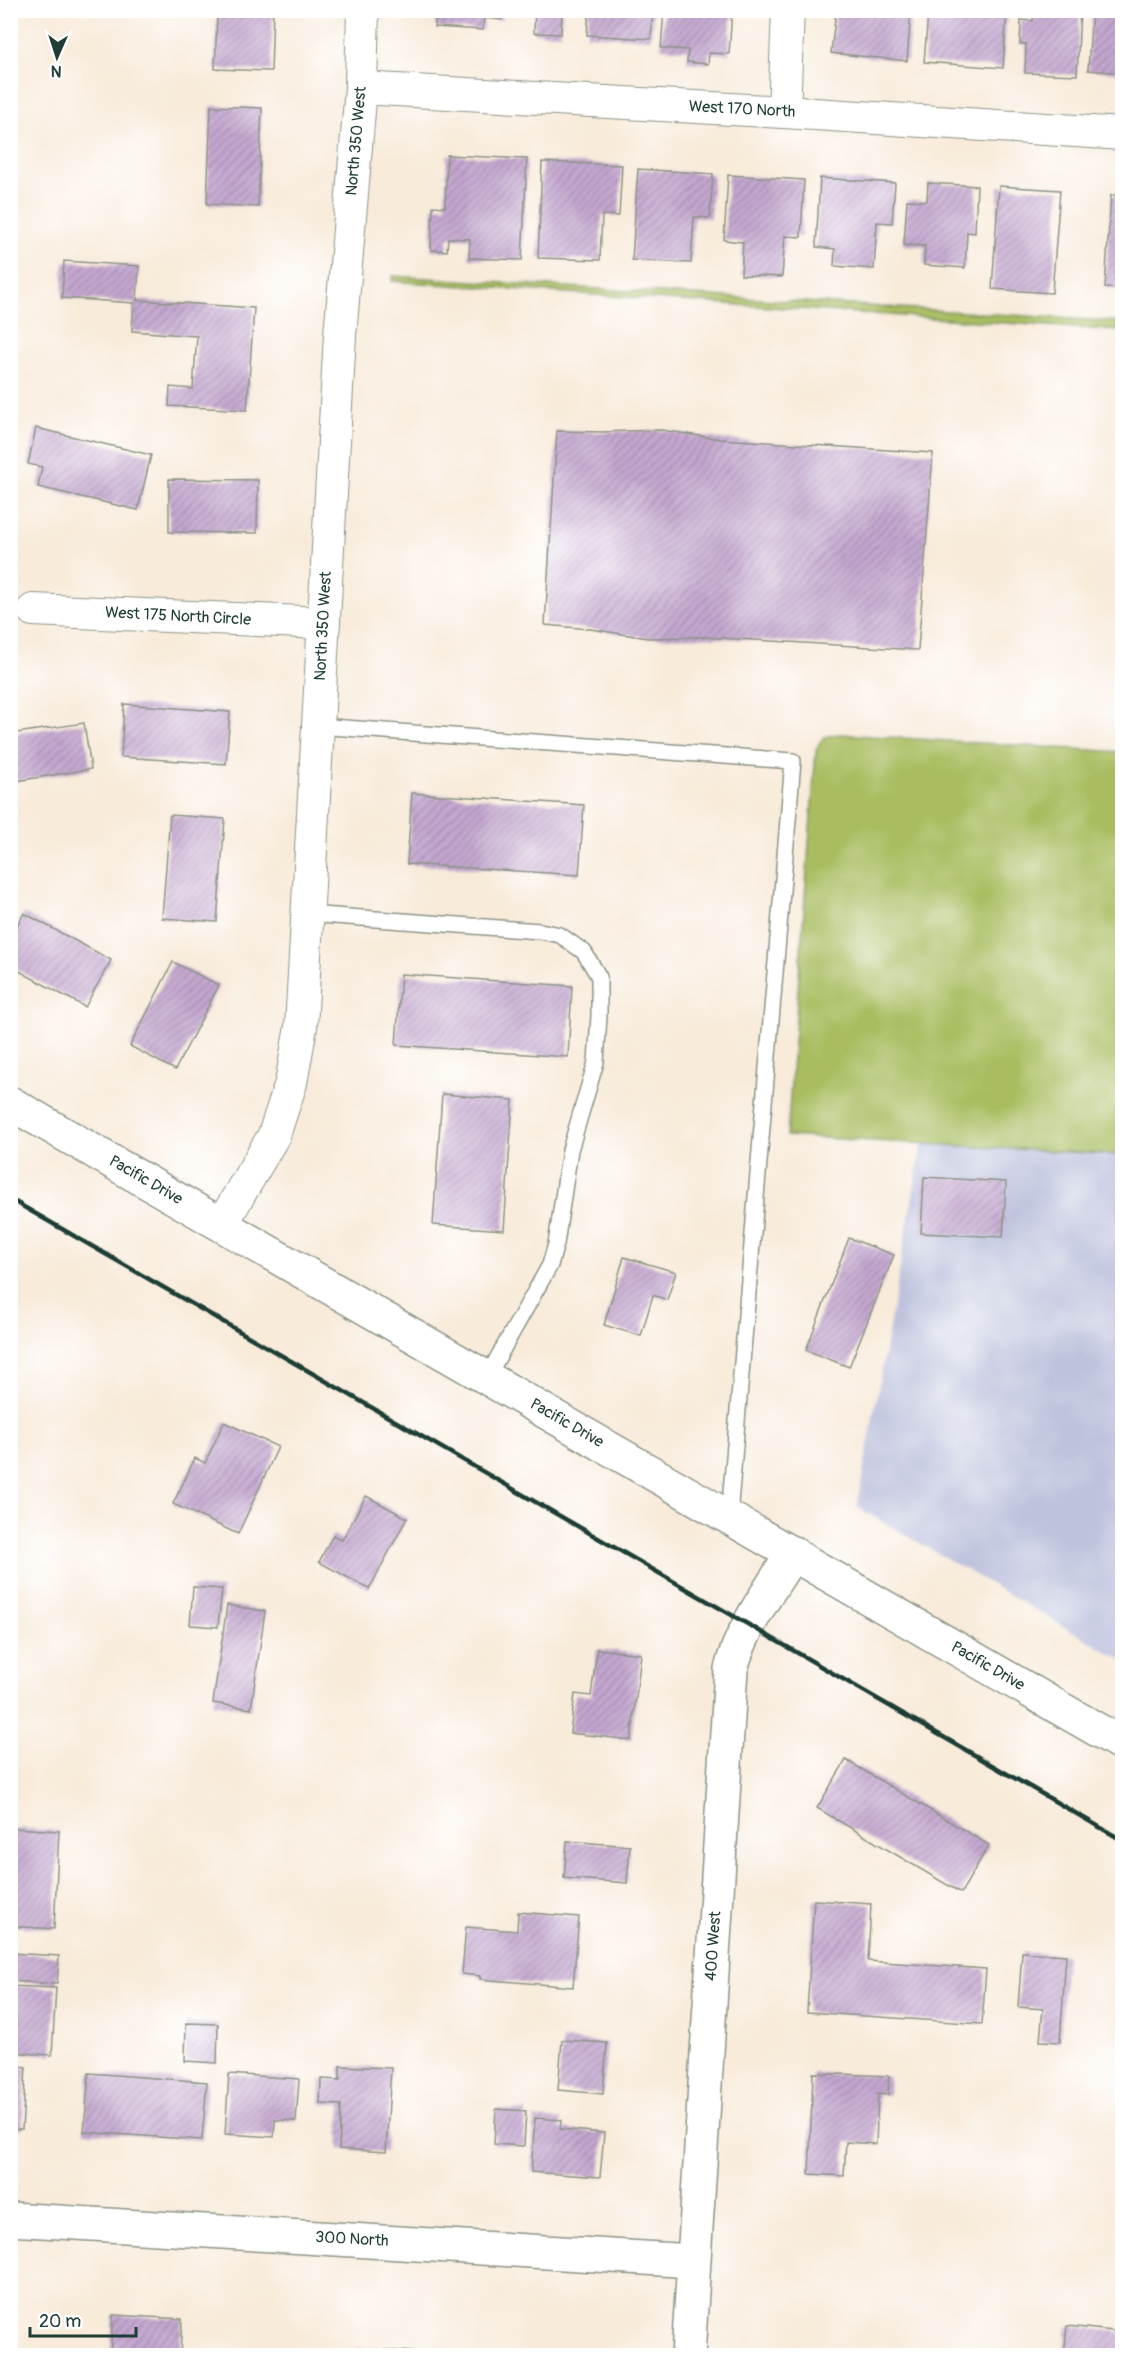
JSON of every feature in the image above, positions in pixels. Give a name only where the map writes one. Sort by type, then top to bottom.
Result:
[{"type":"street","name":"North 350 West","points":[[222,1224],[274,1135],[291,1083],[301,1027],[340,335],[361,88],[363,10]]},
{"type":"street","points":[[784,111],[788,10]]},
{"type":"street","name":"West 170 North","points":[[361,88],[784,111],[1122,134]]},
{"type":"street","name":"West 175 North Circle","points":[[33,610],[324,623]]},
{"type":"street","name":"Pacific Drive","points":[[10,1103],[1122,1744]]},
{"type":"street","name":"400 West","points":[[688,2355],[731,1669],[737,1648],[748,1626],[793,1553]]},
{"type":"street","name":"300 North","points":[[10,2219],[693,2260]]},
{"type":"lane","points":[[318,726],[792,761],[729,1516]]},
{"type":"lane","points":[[307,914],[540,931],[560,935],[584,952],[599,977],[596,1062],[570,1150],[556,1244],[550,1265],[487,1377]]},
{"type":"shaded area","points":[[922,1144],[1122,1155],[1122,1660],[857,1507]]},
{"type":"green space","points":[[393,276],[1122,322],[1122,331],[392,281]]},
{"type":"green space","points":[[840,734],[1122,752],[1122,1155],[787,1136],[816,751],[825,738]]},
{"type":"building","points":[[202,10],[273,10],[271,71],[215,69],[217,15],[202,14]]},
{"type":"building","points":[[436,10],[502,10],[502,20],[484,18],[483,30],[435,27]]},
{"type":"building","points":[[535,10],[562,10],[561,34],[534,33]]},
{"type":"building","points":[[589,10],[653,10],[651,39],[587,35]]},
{"type":"building","points":[[664,10],[732,10],[729,54],[709,53],[708,64],[687,62],[688,50],[661,48]]},
{"type":"building","points":[[836,10],[911,10],[907,61],[831,53]]},
{"type":"building","points":[[943,10],[1007,10],[1003,68],[924,62],[928,14],[943,15]]},
{"type":"building","points":[[1033,10],[1080,10],[1077,75],[1025,73],[1026,44],[1020,44],[1021,20],[1033,21]]},
{"type":"building","points":[[1092,10],[1122,10],[1122,73],[1088,70]]},
{"type":"building","points":[[211,106],[262,108],[258,207],[207,204]]},
{"type":"building","points":[[447,155],[527,159],[522,260],[469,258],[470,239],[448,238],[447,251],[431,250],[433,206],[445,207]]},
{"type":"building","points":[[542,162],[622,165],[619,216],[602,215],[600,260],[538,258]]},
{"type":"building","points":[[638,169],[713,174],[710,218],[694,217],[691,263],[632,260]]},
{"type":"building","points":[[728,175],[804,180],[801,237],[785,236],[782,277],[741,275],[743,242],[724,240]]},
{"type":"building","points":[[820,178],[895,183],[892,223],[877,222],[874,269],[834,266],[835,249],[816,247]]},
{"type":"building","points":[[928,183],[977,186],[975,233],[967,232],[965,268],[924,265],[925,246],[904,245],[907,200],[927,201]]},
{"type":"building","points":[[999,186],[1060,190],[1052,293],[992,289]]},
{"type":"building","points":[[1111,195],[1122,196],[1122,289],[1105,288]]},
{"type":"building","points":[[64,261],[139,266],[137,300],[254,308],[247,410],[169,406],[170,387],[193,389],[197,336],[132,331],[134,303],[62,298]]},
{"type":"building","points":[[36,428],[151,455],[138,510],[38,487],[42,467],[28,464]]},
{"type":"building","points":[[661,430],[720,439],[933,453],[918,650],[704,637],[648,638],[545,625],[557,431]]},
{"type":"building","points":[[169,479],[258,480],[257,533],[169,532]]},
{"type":"building","points":[[124,704],[230,712],[226,764],[121,757]]},
{"type":"building","points":[[84,723],[91,769],[10,782],[10,734]]},
{"type":"building","points":[[412,793],[584,805],[579,875],[407,864]]},
{"type":"building","points":[[170,815],[225,819],[217,922],[162,918]]},
{"type":"building","points":[[24,913],[111,960],[85,1007],[10,966],[10,938]]},
{"type":"building","points":[[173,962],[219,985],[175,1070],[130,1046]]},
{"type":"building","points":[[401,974],[572,986],[568,1057],[396,1045]]},
{"type":"building","points":[[442,1094],[513,1100],[504,1230],[433,1225]]},
{"type":"building","points":[[924,1177],[1006,1182],[1003,1237],[921,1233]]},
{"type":"building","points":[[849,1238],[894,1255],[849,1367],[806,1350]]},
{"type":"building","points":[[624,1257],[676,1272],[667,1300],[653,1295],[641,1336],[604,1325]]},
{"type":"building","points":[[224,1422],[278,1447],[238,1534],[173,1504],[195,1458],[205,1463]]},
{"type":"building","points":[[366,1496],[407,1518],[369,1589],[319,1562],[333,1535],[342,1540]]},
{"type":"building","points":[[193,1587],[222,1589],[218,1627],[190,1625]]},
{"type":"building","points":[[227,1605],[265,1611],[251,1709],[213,1703]]},
{"type":"building","points":[[597,1649],[641,1654],[631,1740],[570,1733],[575,1694],[591,1696]]},
{"type":"building","points":[[846,1760],[989,1845],[961,1893],[817,1808]]},
{"type":"building","points":[[15,1828],[59,1831],[54,1929],[10,1926]]},
{"type":"building","points":[[567,1841],[630,1846],[627,1883],[564,1878]]},
{"type":"building","points":[[814,1900],[871,1904],[868,1961],[986,1969],[982,2024],[807,2012]]},
{"type":"building","points":[[518,1912],[579,1917],[573,1987],[480,1979],[480,1976],[462,1974],[466,1927],[517,1931]]},
{"type":"building","points":[[1022,1952],[1066,1955],[1060,2042],[1040,2041],[1043,2009],[1018,2007]]},
{"type":"building","points":[[10,1953],[59,1956],[57,1984],[10,1981]]},
{"type":"building","points":[[10,1986],[56,1988],[52,2055],[10,2052]]},
{"type":"building","points":[[186,2023],[218,2024],[217,2063],[185,2061]]},
{"type":"building","points":[[562,2040],[607,2043],[603,2094],[558,2090]]},
{"type":"building","points":[[10,2065],[26,2067],[22,2129],[10,2129]]},
{"type":"building","points":[[340,2066],[391,2068],[386,2152],[339,2149],[341,2105],[320,2104],[321,2079],[340,2080]]},
{"type":"building","points":[[89,2073],[207,2082],[202,2140],[84,2132]]},
{"type":"building","points":[[813,2073],[889,2076],[888,2095],[878,2094],[876,2144],[846,2142],[844,2176],[809,2174]]},
{"type":"building","points":[[229,2074],[299,2079],[296,2121],[275,2120],[274,2137],[225,2134]]},
{"type":"building","points":[[496,2109],[526,2111],[524,2146],[494,2144]]},
{"type":"building","points":[[535,2118],[561,2120],[560,2129],[604,2133],[600,2177],[531,2172]]},
{"type":"building","points":[[113,2315],[182,2319],[180,2356],[110,2356]]},
{"type":"building","points":[[1067,2326],[1122,2332],[1122,2356],[1064,2356]]},
{"type":"building","points":[[357,2348],[441,2354],[441,2356],[356,2356]]},
{"type":"building","points":[[246,2351],[283,2354],[283,2356],[246,2356]]},
{"type":"railway","points":[[10,1199],[1122,1840]]}]
